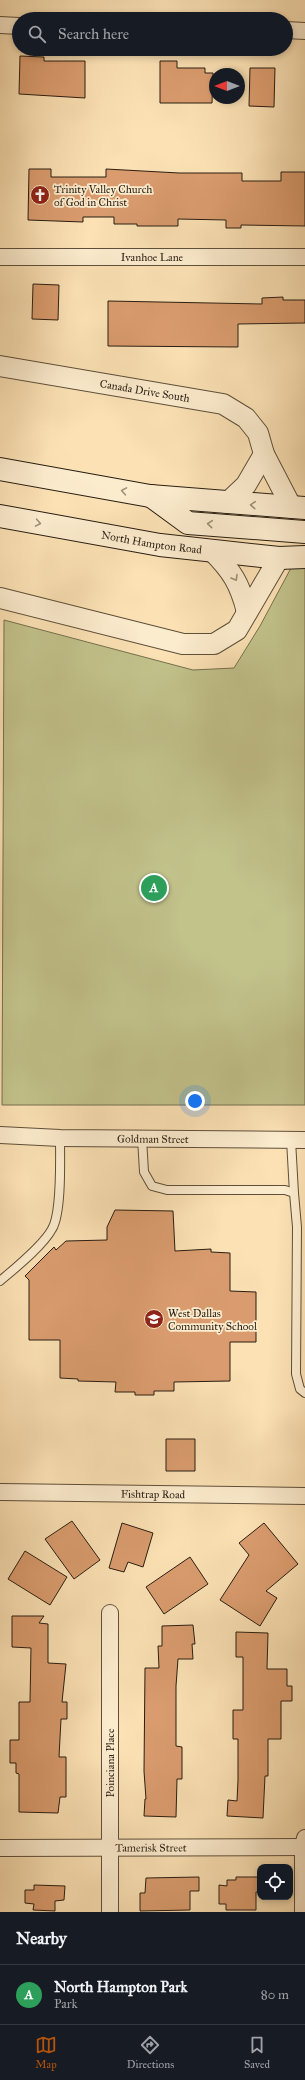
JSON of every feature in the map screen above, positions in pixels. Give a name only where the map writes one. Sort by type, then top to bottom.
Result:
[{"type":"main road","points":[[0,469],[150,496],[298,508]]},
{"type":"main road","points":[[150,496],[188,522],[305,532]]},
{"type":"main road","name":"North Hampton Road","points":[[0,516],[160,545],[279,558],[305,557]]},
{"type":"street","points":[[0,25],[12,26]]},
{"type":"street","points":[[293,30],[305,31]]},
{"type":"street","name":"Ivanhoe Lane","points":[[0,257],[305,257]]},
{"type":"street","name":"Canada Drive South","points":[[0,366],[222,404],[246,418],[258,433],[264,454],[298,508]]},
{"type":"street","points":[[227,503],[246,486],[264,454]]},
{"type":"street","points":[[212,551],[229,569],[238,582],[247,612]]},
{"type":"street","points":[[0,598],[183,644],[214,644],[237,630],[279,558]]},
{"type":"street","name":"Goldman Street","points":[[0,1135],[60,1138],[298,1140]]},
{"type":"street","name":"Fishtrap Road","points":[[0,1492],[305,1496]]},
{"type":"street","name":"Poinciana Place","points":[[110,1613],[110,1912]]},
{"type":"street","points":[[303,1912],[304,1842]]},
{"type":"street","name":"Tamerisk Street","points":[[0,1848],[110,1848],[304,1842]]},
{"type":"lane","points":[[0,1282],[26,1259],[52,1229],[57,1210],[60,1138]]},
{"type":"lane","points":[[142,1138],[144,1172],[152,1186],[167,1190],[286,1190],[294,1193]]},
{"type":"lane","points":[[298,1140],[294,1193],[297,1227],[296,1374],[300,1389],[305,1393]]},
{"type":"green space","points":[[291,568],[305,568],[305,1105],[2,1105],[4,620],[193,670],[234,668],[260,626]]},
{"type":"building","points":[[20,56],[44,57],[44,61],[85,61],[85,98],[19,94]]},
{"type":"building","points":[[160,61],[177,61],[177,68],[205,68],[205,73],[209,73],[209,103],[160,103]]},
{"type":"building","points":[[250,68],[275,68],[274,107],[249,106]]},
{"type":"building","points":[[29,169],[51,169],[51,177],[106,177],[106,169],[179,173],[242,173],[242,181],[281,181],[281,172],[305,172],[305,226],[241,225],[241,228],[226,228],[226,220],[178,219],[178,226],[137,226],[137,224],[114,224],[114,217],[83,217],[83,222],[28,220]]},
{"type":"building","points":[[33,284],[59,285],[58,320],[32,319]]},
{"type":"building","points":[[283,297],[283,300],[305,300],[305,323],[238,324],[238,347],[108,346],[108,301],[262,304],[262,298]]},
{"type":"building","points":[[115,1210],[173,1211],[175,1251],[211,1249],[211,1252],[230,1253],[230,1291],[256,1292],[256,1342],[230,1342],[230,1381],[174,1382],[174,1391],[154,1391],[154,1395],[135,1395],[135,1392],[115,1392],[116,1382],[78,1381],[78,1379],[60,1378],[60,1340],[29,1340],[29,1280],[25,1276],[54,1247],[56,1250],[66,1241],[107,1240],[107,1227]]},
{"type":"building","points":[[166,1439],[195,1439],[195,1471],[166,1471]]},
{"type":"building","points":[[72,1521],[100,1560],[74,1579],[45,1539]]},
{"type":"building","points":[[122,1523],[153,1533],[143,1567],[128,1562],[124,1572],[109,1568]]},
{"type":"building","points":[[264,1523],[298,1564],[266,1591],[277,1598],[260,1626],[220,1600],[249,1555],[239,1543]]},
{"type":"building","points":[[25,1551],[67,1577],[50,1605],[8,1579]]},
{"type":"building","points":[[190,1557],[208,1584],[164,1614],[146,1587]]},
{"type":"building","points":[[12,1616],[44,1616],[39,1623],[48,1624],[48,1663],[66,1664],[62,1702],[67,1702],[67,1719],[61,1719],[59,1757],[66,1757],[66,1797],[60,1797],[58,1813],[19,1812],[19,1774],[16,1773],[16,1763],[10,1763],[10,1740],[19,1740],[19,1702],[30,1702],[31,1648],[12,1647]]},
{"type":"building","points":[[193,1625],[195,1644],[192,1644],[193,1659],[178,1659],[176,1686],[176,1746],[182,1747],[182,1779],[177,1779],[176,1817],[144,1816],[146,1799],[144,1771],[145,1668],[159,1668],[158,1646],[162,1646],[162,1626]]},
{"type":"building","points":[[236,1632],[268,1633],[267,1669],[287,1669],[287,1686],[292,1686],[292,1701],[281,1701],[281,1739],[268,1739],[268,1776],[265,1776],[263,1818],[227,1816],[228,1800],[237,1801],[238,1739],[233,1739],[233,1710],[243,1710],[243,1657],[236,1657]]},
{"type":"building","points":[[199,1877],[199,1891],[190,1891],[190,1910],[140,1911],[140,1893],[145,1893],[146,1878]]},
{"type":"building","points":[[236,1877],[257,1877],[256,1910],[226,1910],[226,1904],[219,1904],[219,1885],[227,1886],[227,1880],[236,1880]]},
{"type":"building","points":[[34,1885],[65,1886],[64,1900],[55,1901],[55,1911],[33,1910],[34,1904],[25,1903],[25,1890],[34,1890]]},
{"type":"place","name":"Trinity Valley Church of God in Christ","points":[[40,195]]},
{"type":"place","name":"North Hampton Park","points":[[154,888]]},
{"type":"place","name":"West Dallas Community School","points":[[154,1319]]}]
